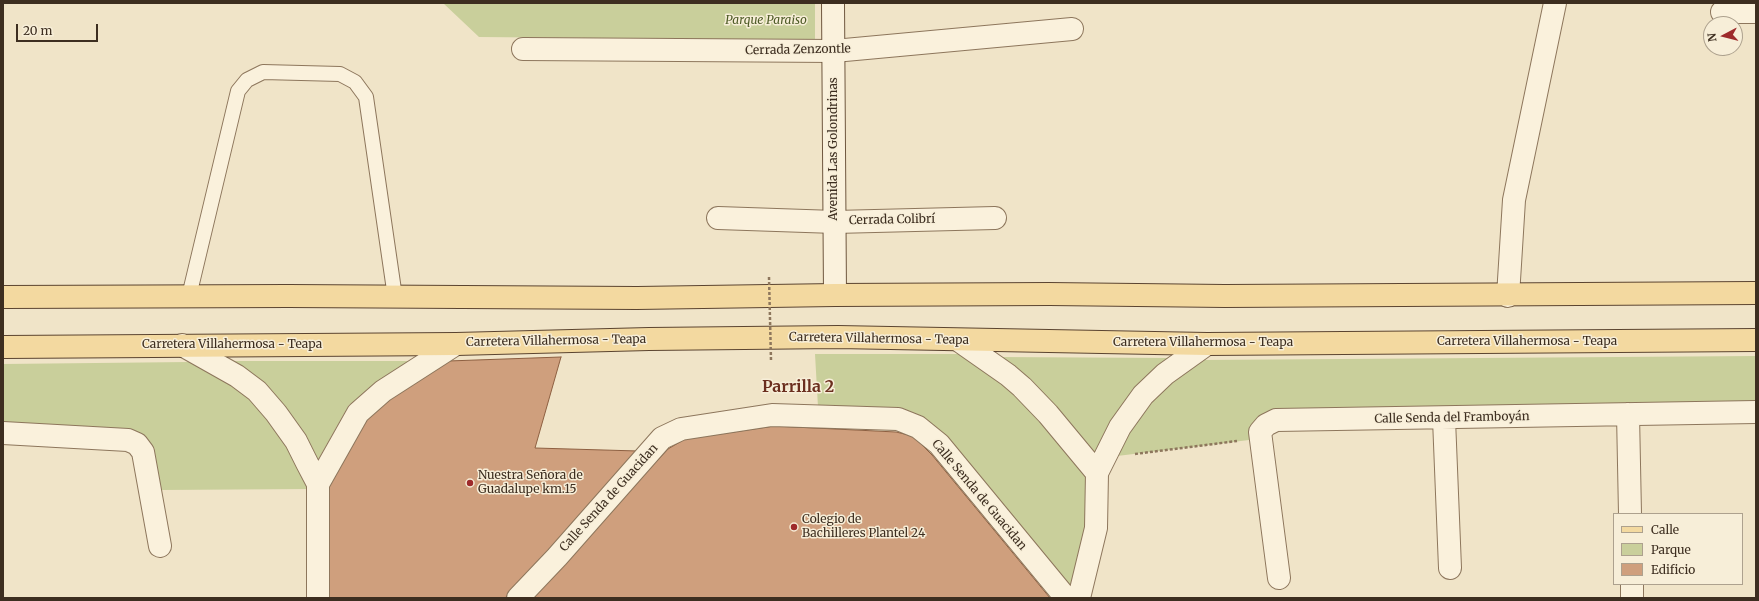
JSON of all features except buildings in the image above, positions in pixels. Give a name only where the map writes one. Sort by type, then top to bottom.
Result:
[{"type":"main road","points":[[3,297],[188,296],[638,298],[835,295],[1508,296],[1756,293]]},
{"type":"main road","name":"Carretera Villahermosa - Teapa","points":[[3,348],[182,345],[456,344],[649,339],[822,338],[1208,344],[1756,340]]},
{"type":"street","name":"Avenida Las Golondrinas","points":[[834,3],[835,295]]},
{"type":"street","points":[[1508,296],[1514,200],[1555,3]]},
{"type":"street","points":[[1722,12],[1756,12]]},
{"type":"street","name":"Cerrada Zenzontle","points":[[523,49],[834,51],[1072,29]]},
{"type":"street","name":"Cerrada Colibrí","points":[[718,218],[835,222],[995,218]]},
{"type":"street","points":[[958,340],[1008,375],[1022,387],[1101,465]]},
{"type":"street","points":[[318,484],[358,413],[383,392],[456,344]]},
{"type":"street","points":[[1079,598],[1096,528],[1101,465],[1120,427],[1143,395],[1165,374],[1208,344]]},
{"type":"street","points":[[182,345],[237,376],[257,391],[276,412],[296,441],[318,484],[318,598]]},
{"type":"street","name":"Calle Senda del Framboyán","points":[[1279,578],[1260,432],[1266,425],[1276,420],[1444,419],[1756,412]]},
{"type":"street","points":[[1628,414],[1630,513]]},
{"type":"street","name":"Calle Senda de Guacidan","points":[[518,598],[557,557],[662,438],[681,429],[772,415],[898,419],[918,427],[939,444],[1066,598]]},
{"type":"street","points":[[1444,419],[1450,568]]},
{"type":"street","points":[[3,433],[128,440],[137,444],[143,452],[160,546]]},
{"type":"street","points":[[1632,585],[1632,598]]},
{"type":"lane","points":[[188,296],[238,92],[247,80],[263,72],[340,74],[355,82],[366,97],[395,297]]},
{"type":"path","points":[[769,276],[771,360]]},
{"type":"path","points":[[1101,465],[1242,441]]},
{"type":"green space","name":"Parque Paraiso","points":[[443,3],[815,3],[815,40],[479,37]]},
{"type":"green space","points":[[815,354],[964,354],[1013,393],[1042,422],[1087,477],[1085,529],[1070,589],[944,434],[818,407]]},
{"type":"green space","points":[[1756,356],[1756,402],[1275,409],[1259,417],[1249,429],[1249,440],[1117,456],[1128,432],[1150,402],[1172,381],[1203,360]]},
{"type":"green space","points":[[998,357],[1168,358],[1135,390],[1095,454],[1056,407],[1017,369]]},
{"type":"green space","points":[[233,361],[411,361],[349,405],[318,460]]},
{"type":"green space","points":[[189,362],[228,383],[253,401],[288,447],[311,489],[161,490],[151,445],[141,434],[130,429],[3,427],[3,364]]},
{"type":"place","name":"Nuestra Señora de Guadalupe km.15","points":[[470,483]]},
{"type":"place","name":"Colegio de Bachilleres Plantel 24","points":[[794,527]]},
{"type":"district","name":"Parrilla 2","points":[[798,387]]}]
